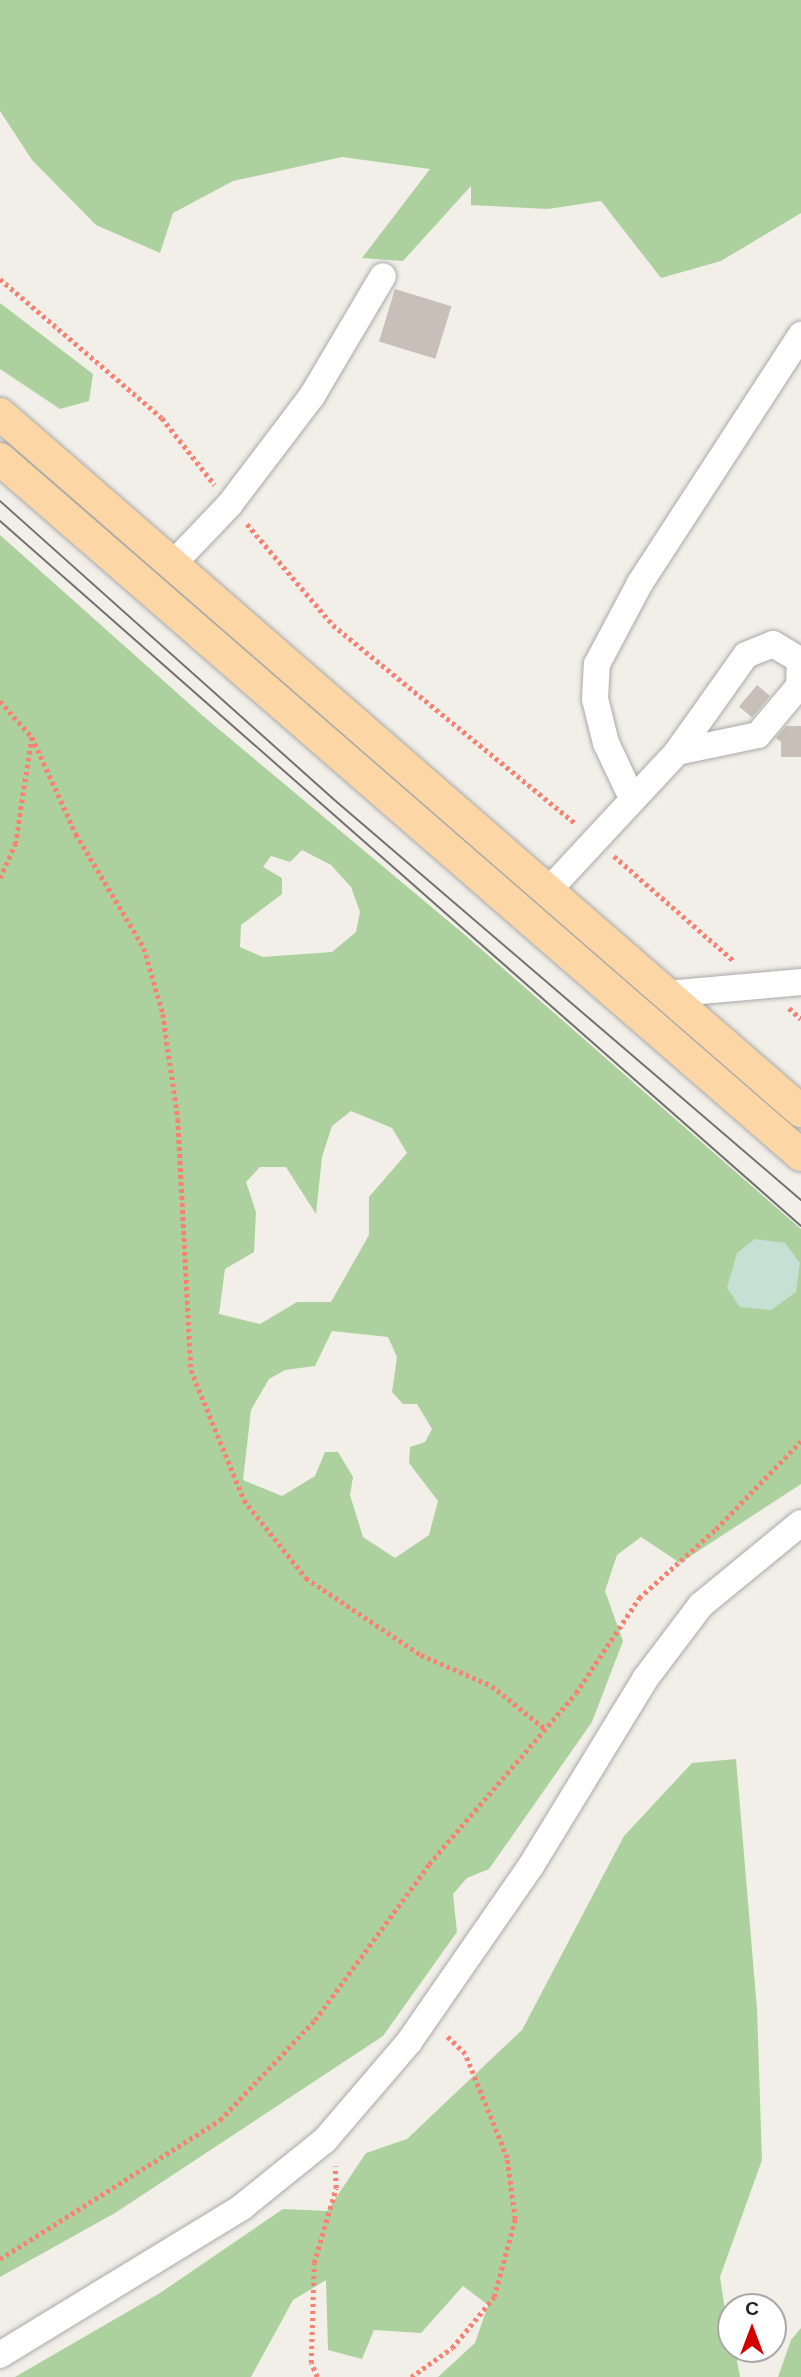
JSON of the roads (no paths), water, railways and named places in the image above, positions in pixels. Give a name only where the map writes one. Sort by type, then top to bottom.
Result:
[{"type":"main road","points":[[0,414],[801,1111]]},
{"type":"main road","points":[[0,459],[801,1155]]},
{"type":"street","points":[[172,565],[230,504],[312,396],[383,276]]},
{"type":"street","points":[[632,797],[606,743],[595,699],[597,664],[640,583],[801,335]]},
{"type":"street","points":[[548,891],[632,797],[677,752],[746,655],[774,644],[800,660],[799,686],[758,735],[677,752]]},
{"type":"street","points":[[667,994],[765,988],[801,982]]},
{"type":"street","points":[[0,2355],[242,2207],[325,2140],[426,2018],[531,1866],[645,1679],[701,1605],[801,1524]]},
{"type":"tram line","points":[[0,501],[331,797],[801,1200]]},
{"type":"tram line","points":[[0,521],[801,1226]]}]
